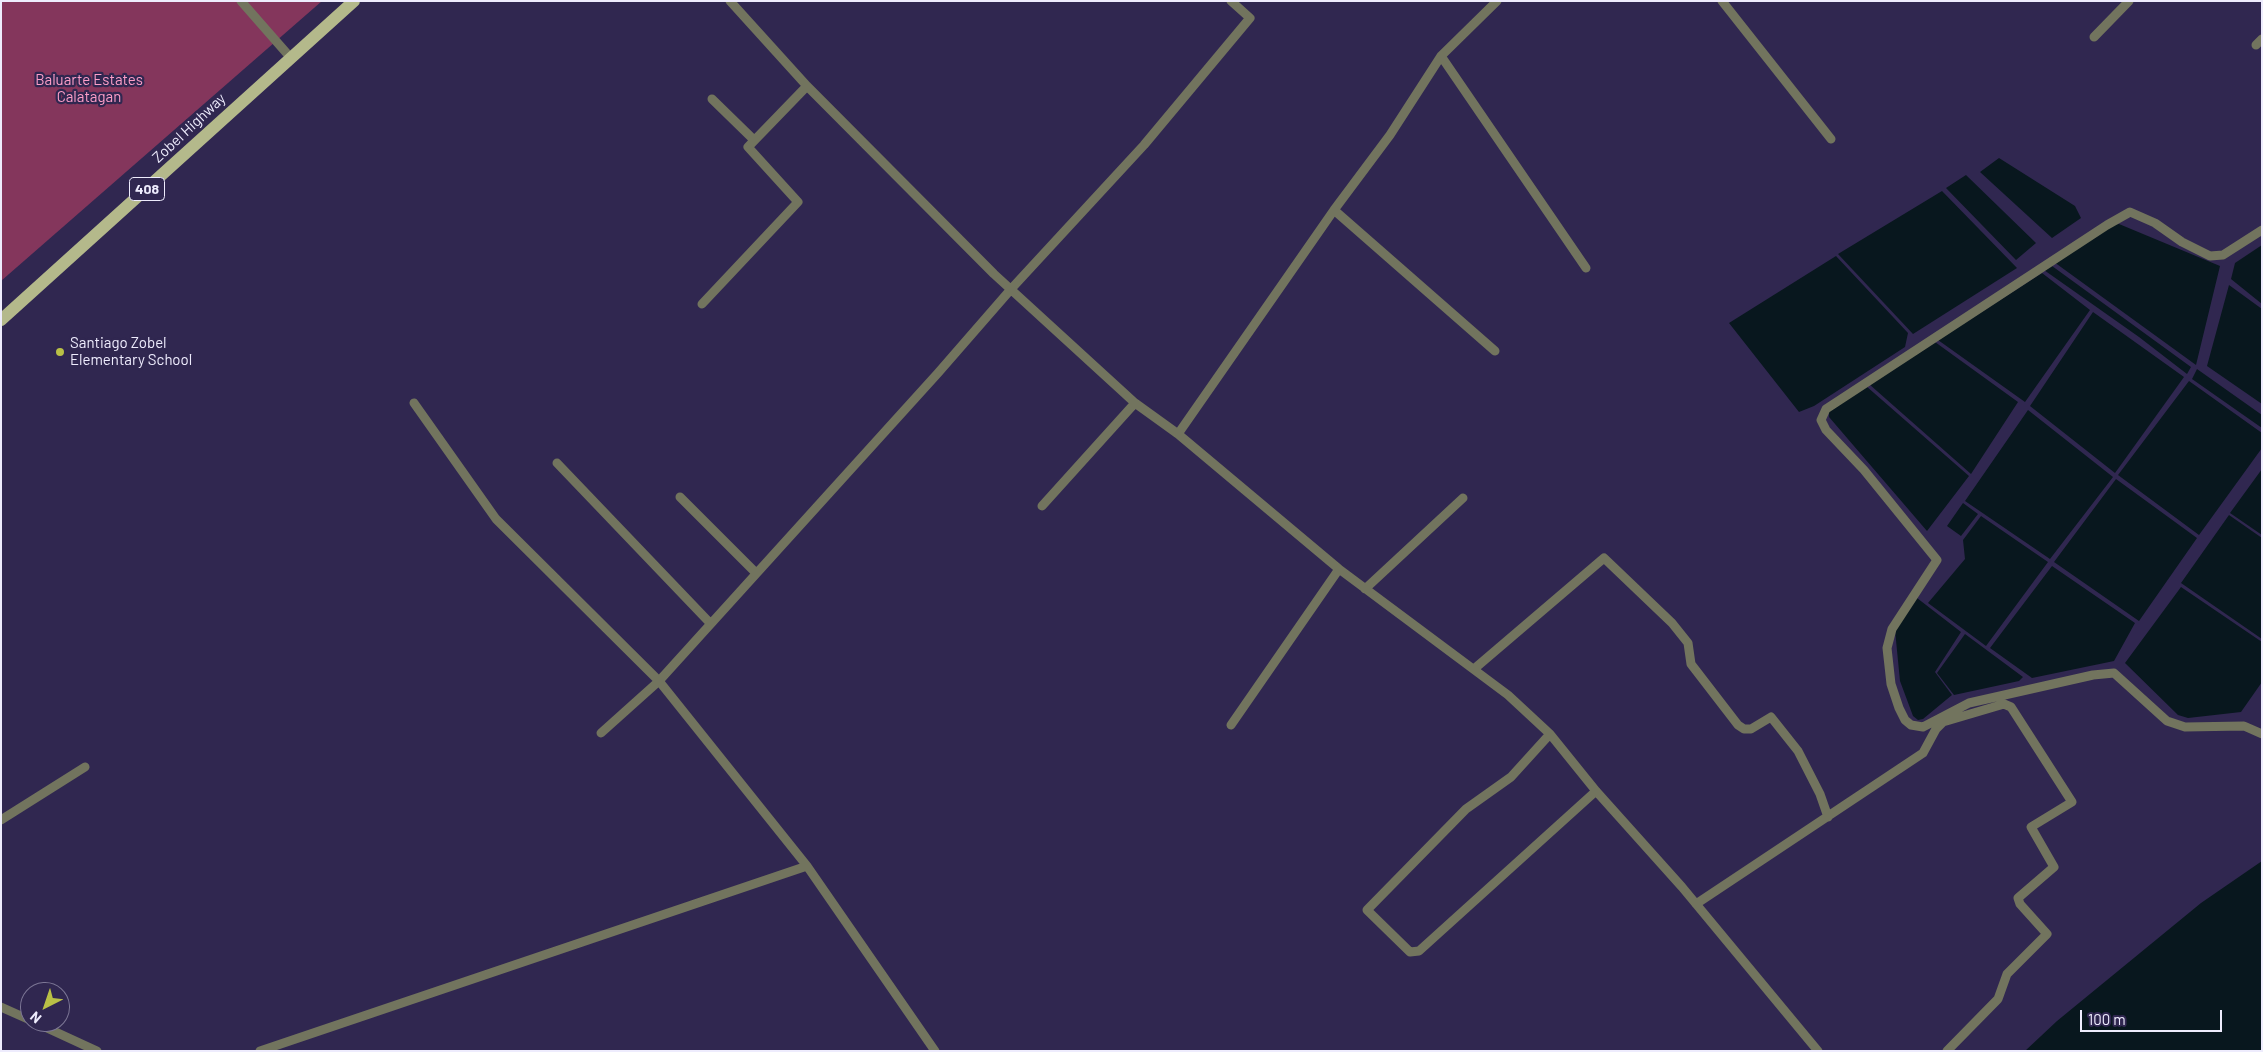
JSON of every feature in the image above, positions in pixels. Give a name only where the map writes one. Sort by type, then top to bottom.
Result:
[{"type":"main road","name":"Zobel Highway","points":[[1,320],[354,1]]},
{"type":"street","points":[[241,1],[290,57]]},
{"type":"street","points":[[730,1],[807,86],[994,274],[1012,288],[1135,403],[1178,434],[1339,569],[1508,695],[1550,734],[1596,791],[1696,904],[1818,1051]]},
{"type":"street","points":[[601,733],[658,681],[938,373],[1012,288],[1144,145],[1250,18],[1231,1]]},
{"type":"street","points":[[1178,434],[1334,210],[1390,135],[1442,56],[1497,1]]},
{"type":"street","points":[[1722,1],[1832,139]]},
{"type":"street","points":[[2094,37],[2129,1]]},
{"type":"street","points":[[1442,56],[1586,268]]},
{"type":"street","points":[[702,304],[798,202],[748,147],[807,86]]},
{"type":"street","points":[[712,100],[754,140]]},
{"type":"street","points":[[1334,210],[1495,351]]},
{"type":"street","points":[[2262,230],[2223,255],[2210,256],[2182,242],[2155,223],[2130,212],[2106,224],[1826,409],[1821,420],[1826,430],[1864,470],[1937,560],[1892,629],[1887,648],[1891,684],[1899,708],[1911,725],[1922,727],[1969,703],[2094,675],[2114,673],[2167,721],[2185,727],[2244,726],[2262,734]]},
{"type":"street","points":[[414,403],[496,519],[658,681],[807,866],[935,1051]]},
{"type":"street","points":[[1042,506],[1135,403]]},
{"type":"street","points":[[557,463],[710,623]]},
{"type":"street","points":[[680,497],[756,572]]},
{"type":"street","points":[[1365,589],[1463,498]]},
{"type":"street","points":[[1474,669],[1604,558],[1672,623],[1688,643],[1691,664],[1738,725],[1744,729],[1752,729],[1771,717],[1798,752],[1820,794],[1828,817]]},
{"type":"street","points":[[1231,725],[1339,569]]},
{"type":"street","points":[[1696,904],[1923,753],[1936,730],[1943,722],[2004,704],[2011,707],[2072,802],[2031,827],[2054,867],[2018,898],[2020,904],[2047,934],[2007,974],[1998,999],[1947,1051]]},
{"type":"street","points":[[1550,734],[1511,777],[1466,809],[1367,910],[1410,952],[1419,951],[1596,791]]},
{"type":"street","points":[[1,820],[85,767]]},
{"type":"street","points":[[260,1051],[807,866]]},
{"type":"street","points":[[1,1007],[20,1016]]},
{"type":"street","points":[[56,1032],[97,1051]]},
{"type":"green space","name":"Baluarte Estates Calatagan","points":[[1,1],[322,1],[1,281]]},
{"type":"shaded area","points":[[1999,158],[2075,206],[2081,218],[2052,238],[1980,172]]},
{"type":"shaded area","points":[[1966,175],[2036,243],[2016,260],[1946,188]]},
{"type":"shaded area","points":[[1942,191],[2017,268],[1913,334],[1838,254]]},
{"type":"shaded area","points":[[2119,224],[2220,266],[2196,365],[2054,262],[2109,225]]},
{"type":"shaded area","points":[[2262,245],[2262,304],[2231,279],[2235,263]]},
{"type":"shaded area","points":[[1836,256],[1908,333],[1905,347],[1814,406],[1799,412],[1729,323]]},
{"type":"shaded area","points":[[2052,266],[2191,367],[2187,374],[2139,337],[2044,270]]},
{"type":"shaded area","points":[[2042,273],[2090,310],[2025,402],[1938,340]]},
{"type":"shaded area","points":[[2229,285],[2262,309],[2262,404],[2207,366]]},
{"type":"shaded area","points":[[2093,312],[2184,377],[2115,473],[2030,406]]},
{"type":"shaded area","points":[[1935,342],[2018,402],[1971,474],[1869,384]]},
{"type":"shaded area","points":[[2197,369],[2262,415],[2262,428],[2192,379]]},
{"type":"shaded area","points":[[2189,381],[2262,433],[2262,448],[2199,535],[2118,475]]},
{"type":"shaded area","points":[[1866,386],[1969,476],[1927,531],[1829,417],[1829,411]]},
{"type":"shaded area","points":[[2028,410],[2113,477],[2050,559],[1965,501]]},
{"type":"shaded area","points":[[2262,469],[2262,535],[2230,513]]},
{"type":"shaded area","points":[[2116,479],[2197,538],[2139,621],[2054,562]]},
{"type":"shaded area","points":[[1963,503],[1978,514],[1961,536],[1947,526]]},
{"type":"shaded area","points":[[2229,515],[2262,538],[2262,639],[2181,583]]},
{"type":"shaded area","points":[[1981,516],[2048,562],[1986,646],[1928,603],[1965,559],[1963,540]]},
{"type":"shaded area","points":[[2052,566],[2135,623],[2114,661],[2032,678],[1990,648]]},
{"type":"shaded area","points":[[2181,587],[2262,642],[2262,682],[2241,712],[2188,718],[2178,715],[2125,663]]},
{"type":"shaded area","points":[[1917,598],[1961,632],[1935,672],[1952,695],[1923,719],[1918,720],[1913,716],[1900,681],[1895,630]]},
{"type":"shaded area","points":[[1965,634],[2023,677],[2019,681],[1954,695],[1937,673]]},
{"type":"shaded area","points":[[2262,861],[2262,1051],[2025,1051],[2057,1021],[2201,903]]},
{"type":"place","name":"Santiago Zobel Elementary School","points":[[60,352]]}]
